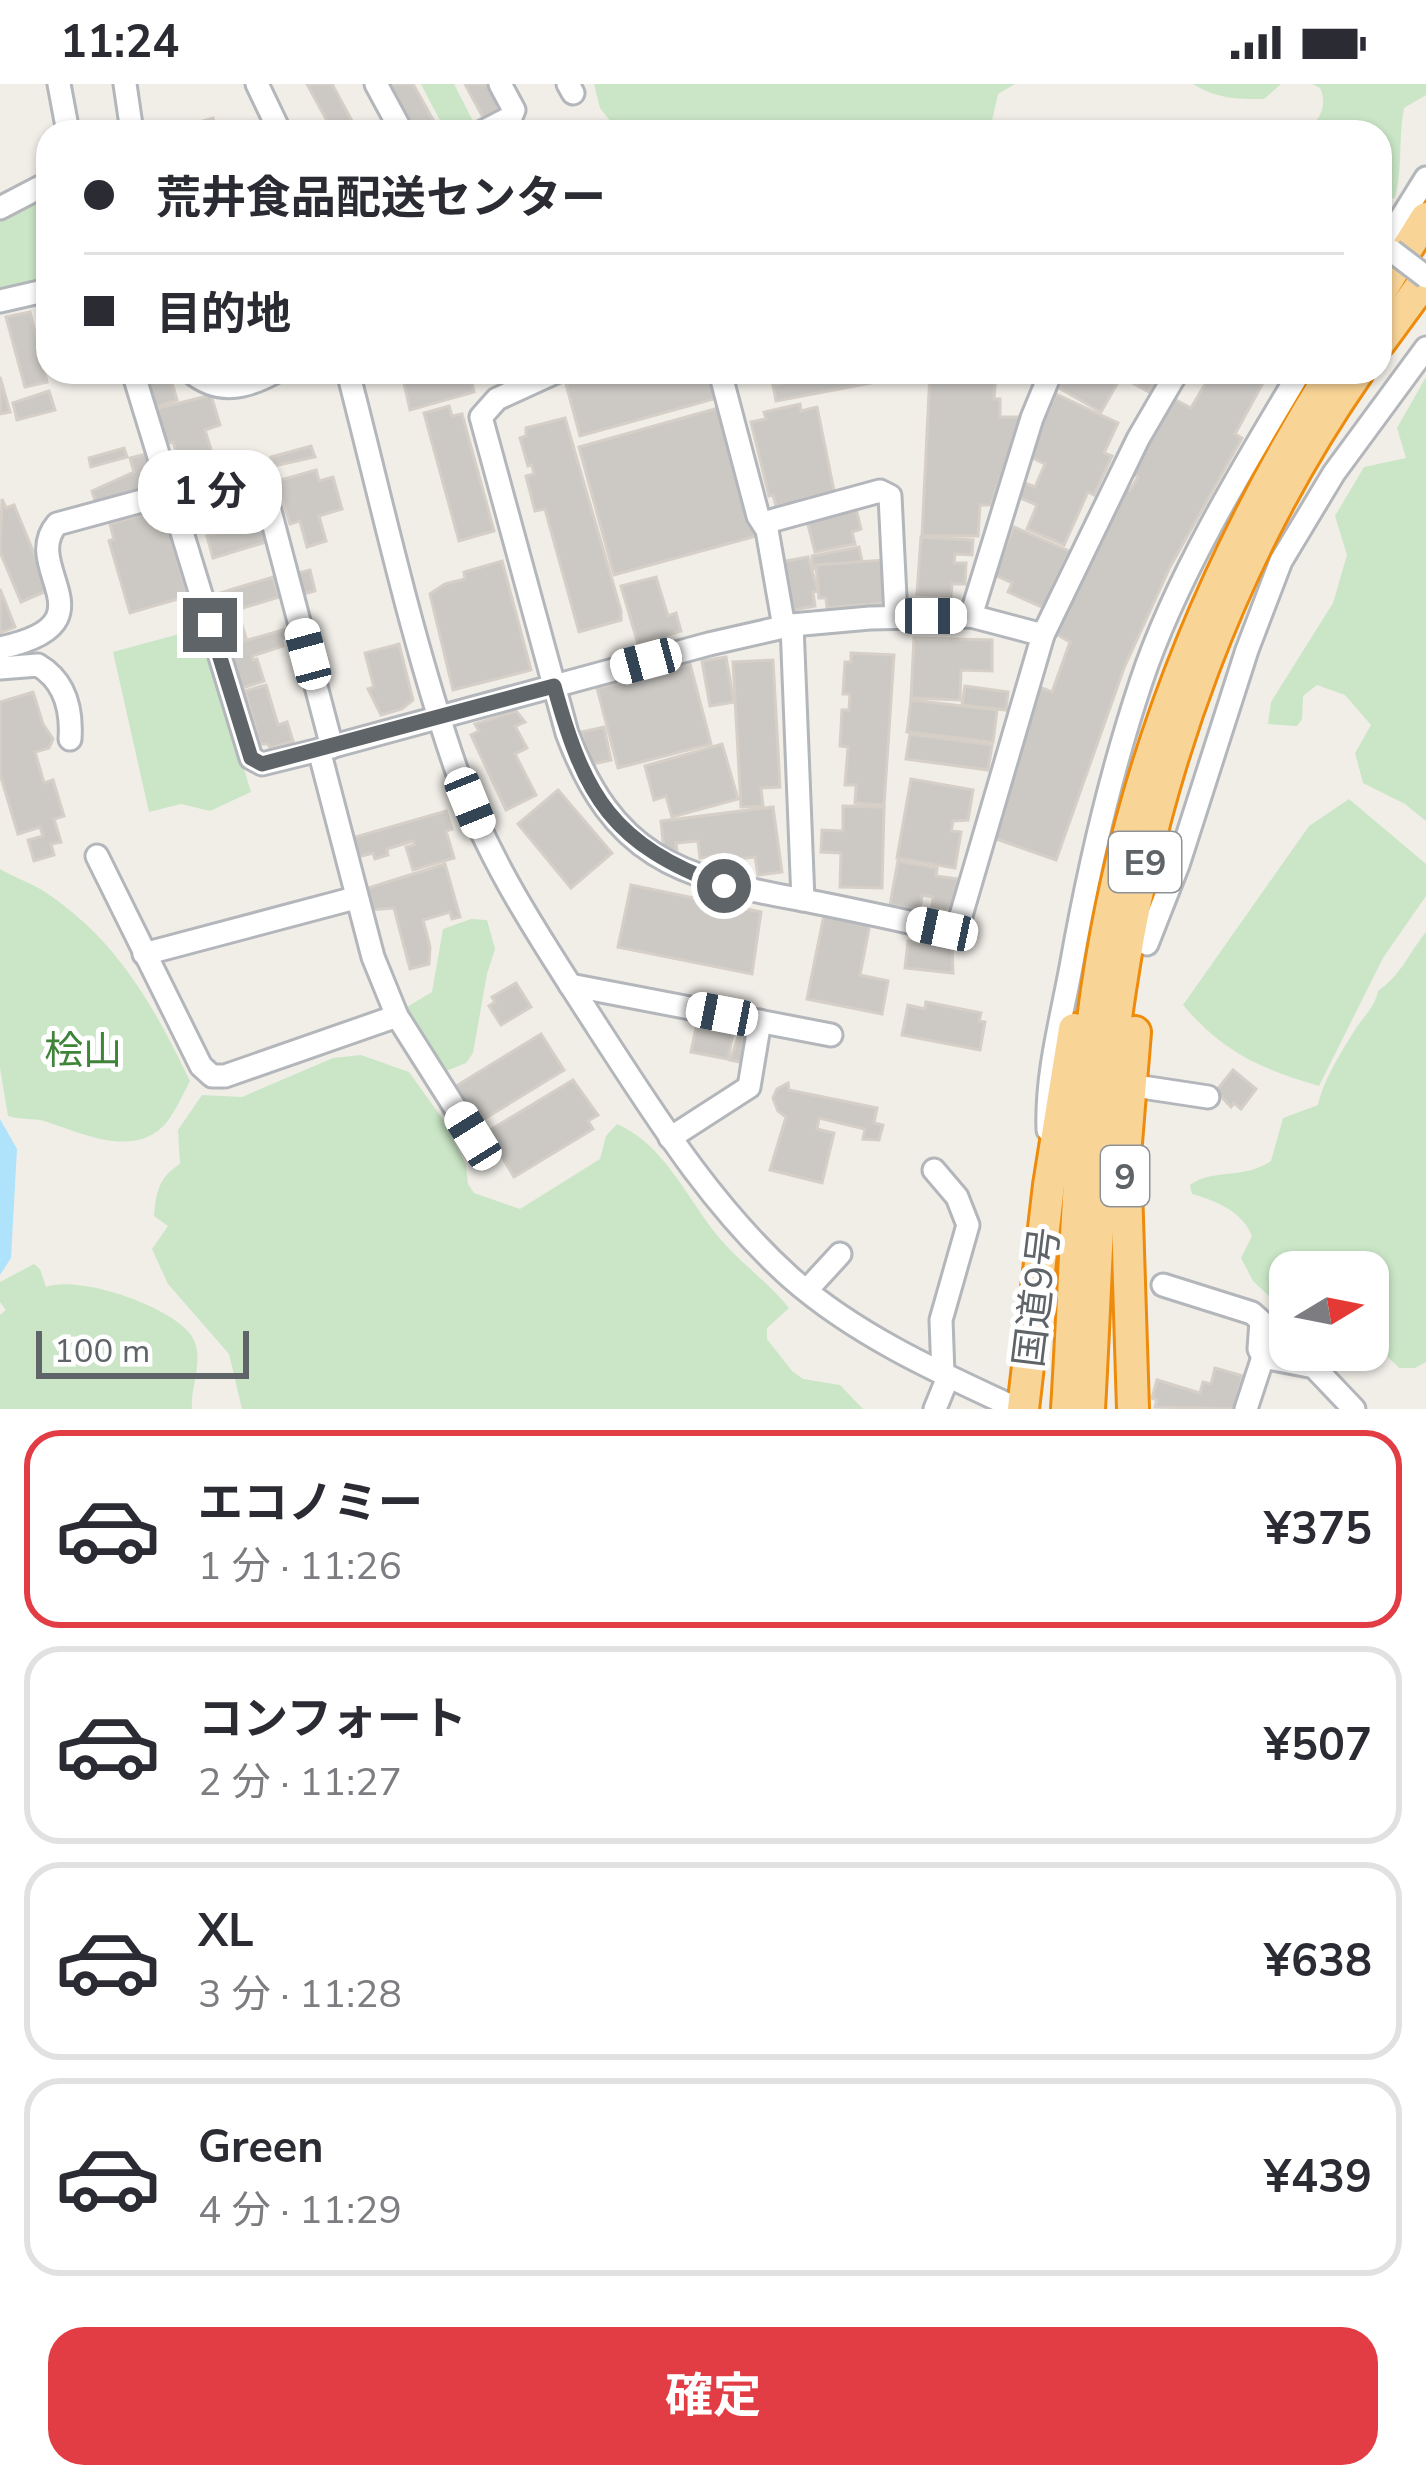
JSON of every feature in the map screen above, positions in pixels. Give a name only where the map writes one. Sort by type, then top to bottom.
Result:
[{"type":"highway","points":[[1392,273],[1426,218]]},
{"type":"highway","points":[[1392,288],[1426,242]]},
{"type":"highway","points":[[1392,325],[1426,278]]},
{"type":"highway","name":"E9","points":[[1079,1397],[1088,1073],[1097,989],[1133,817],[1187,647],[1254,502],[1325,384]]},
{"type":"highway","name":"E9","points":[[1079,1397],[1109,1074],[1134,909],[1153,823],[1208,656],[1274,512],[1351,384]]},
{"type":"highway","name":"9","points":[[1133,1409],[1125,1200],[1130,1085],[1147,944],[1184,777],[1224,646],[1274,512]]},
{"type":"highway","name":"9","points":[[1049,1185],[1076,1018],[1120,824],[1155,716],[1187,647]]},
{"type":"highway","name":"国道9号","points":[[1021,1409],[1049,1185]]},
{"type":"street","points":[[59,84],[66,120]]},
{"type":"street","points":[[125,84],[130,120]]},
{"type":"street","points":[[257,84],[274,120]]},
{"type":"street","points":[[376,84],[396,120]]},
{"type":"street","points":[[500,84],[514,110],[505,120]]},
{"type":"street","points":[[1392,235],[1426,178]]},
{"type":"street","points":[[0,208],[36,188]]},
{"type":"street","points":[[1392,254],[1426,278]]},
{"type":"street","points":[[0,301],[36,293]]},
{"type":"street","points":[[1147,944],[1281,561],[1334,473],[1426,348]]},
{"type":"street","points":[[137,384],[251,758],[262,764],[788,626],[971,616],[1042,635]]},
{"type":"street","points":[[213,384],[235,388],[245,384]]},
{"type":"street","points":[[351,384],[440,718],[484,838],[570,985],[670,1138],[740,1228],[807,1290],[880,1341],[1021,1409]]},
{"type":"street","points":[[530,384],[497,399],[482,417],[554,686],[582,772],[604,808],[629,837],[671,864],[724,886],[942,929],[958,923],[1042,635],[1170,384]]},
{"type":"street","points":[[723,384],[788,626],[803,900]]},
{"type":"street","points":[[971,616],[1046,384]]},
{"type":"street","points":[[1049,1185],[1047,1098],[1108,793],[1141,680],[1164,623],[1247,461],[1293,384]]},
{"type":"street","points":[[0,648],[40,638],[58,615],[60,601],[48,548],[52,528],[259,470],[355,898],[397,1016],[473,1136]]},
{"type":"street","points":[[763,523],[880,491],[890,496],[896,617]]},
{"type":"street","points":[[0,668],[38,665],[52,675],[68,703],[70,739]]},
{"type":"street","points":[[97,856],[200,1066],[212,1076],[225,1076],[397,1016]]},
{"type":"street","points":[[144,954],[355,898]]},
{"type":"street","points":[[570,985],[831,1035]]},
{"type":"street","points":[[670,1138],[749,1087],[760,1021]]},
{"type":"street","points":[[1130,1085],[1208,1097]]},
{"type":"street","points":[[934,1170],[957,1197],[968,1225],[940,1321],[946,1375],[935,1409]]},
{"type":"street","points":[[807,1290],[840,1254]]},
{"type":"street","points":[[1162,1285],[1252,1313],[1261,1321],[1258,1349],[1263,1357],[1314,1367],[1354,1409]]},
{"type":"street","points":[[1246,1409],[1263,1357]]},
{"type":"green space","points":[[421,84],[454,84],[472,120],[440,120]]},
{"type":"green space","points":[[594,84],[1015,84],[998,94],[992,120],[610,120],[600,108]]},
{"type":"green space","points":[[1193,84],[1281,84],[1264,99],[1227,97]]},
{"type":"green space","points":[[1312,84],[1426,84],[1426,95],[1404,108],[1395,198],[1392,120],[1316,120],[1323,106],[1320,88]]},
{"type":"green space","points":[[36,200],[36,281],[0,291],[0,218]]},
{"type":"green space","points":[[1426,377],[1426,821],[1405,804],[1363,783],[1355,753],[1371,725],[1345,695],[1317,685],[1303,696],[1297,726],[1268,724],[1271,702],[1333,603],[1347,555],[1335,516],[1364,467],[1406,458],[1397,428]]},
{"type":"green space","points":[[201,628],[251,792],[210,811],[181,804],[149,812],[113,652]]},
{"type":"green space","points":[[1349,799],[1426,864],[1426,896],[1383,958],[1319,1086],[1244,1057],[1183,1005],[1309,826]]},
{"type":"green space","name":"桧山","points":[[0,869],[42,890],[91,929],[130,975],[162,1025],[190,1081],[167,1122],[154,1133],[124,1142],[8,1116],[0,1068]]},
{"type":"green space","points":[[471,919],[487,920],[495,949],[473,1053],[466,1063],[446,1071],[407,1007],[432,992],[443,929]]},
{"type":"green space","points":[[1426,932],[1426,1362],[1415,1368],[1399,1368],[1389,1358],[1389,1251],[1269,1251],[1269,1296],[1253,1281],[1241,1258],[1252,1236],[1248,1227],[1227,1208],[1192,1194],[1190,1185],[1271,1161],[1283,1118],[1318,1105],[1332,1068],[1356,1027],[1378,991],[1399,971]]},
{"type":"green space","points":[[361,1055],[409,1072],[444,1121],[474,1193],[520,1209],[600,1159],[606,1136],[617,1124],[634,1134],[663,1160],[722,1241],[789,1308],[767,1328],[767,1339],[792,1371],[803,1379],[840,1385],[863,1409],[242,1409],[229,1354],[168,1284],[152,1249],[168,1226],[154,1216],[163,1180],[180,1164],[178,1130],[202,1095],[242,1097],[333,1058]]},
{"type":"green space","points":[[34,1264],[46,1287],[79,1285],[122,1295],[180,1324],[191,1335],[197,1353],[192,1409],[0,1409],[0,1315],[6,1310],[0,1302],[0,1282]]},
{"type":"water","points":[[0,1119],[17,1149],[11,1258],[0,1275]]},
{"type":"building","points":[[307,84],[332,84],[352,120],[326,120]]},
{"type":"building","points":[[386,84],[413,84],[433,120],[406,120]]},
{"type":"building","points":[[465,84],[490,84],[505,110],[484,120]]},
{"type":"building","points":[[30,312],[38,384],[25,387],[6,317]]},
{"type":"building","points":[[0,377],[10,412],[0,414]]},
{"type":"building","points":[[149,384],[172,384],[177,400],[156,407]]},
{"type":"building","points":[[404,384],[472,384],[474,392],[410,410]]},
{"type":"building","points":[[566,384],[717,384],[721,397],[580,436]]},
{"type":"building","points":[[778,384],[866,384],[776,401],[773,385]]},
{"type":"building","points":[[929,384],[995,384],[1000,417],[1022,417],[991,505],[980,505],[978,536],[922,536]]},
{"type":"building","points":[[1061,384],[1117,384],[1101,412],[1059,388]]},
{"type":"building","points":[[1205,384],[1262,384],[1235,434],[1242,438],[1170,567],[1124,668],[1056,860],[991,837],[1037,686],[1052,692],[1070,642],[1056,634],[1123,487],[1130,490],[1138,477],[1129,471],[1172,398],[1191,408]]},
{"type":"building","points":[[49,391],[55,410],[17,420],[13,403]]},
{"type":"building","points":[[1056,394],[1118,423],[1104,453],[1112,456],[1094,495],[1088,492],[1064,545],[1027,529],[1037,505],[1016,496],[1022,482],[1035,487],[1045,464],[1028,456]]},
{"type":"building","points":[[211,395],[220,425],[205,430],[216,466],[188,475],[181,453],[177,455],[173,442],[166,444],[155,409]]},
{"type":"building","points":[[800,404],[801,411],[817,407],[834,491],[799,500],[801,506],[787,510],[769,496],[751,422],[766,419],[764,412]]},
{"type":"building","points":[[449,406],[452,416],[462,414],[494,531],[459,541],[424,413]]},
{"type":"building","points":[[725,406],[760,535],[614,575],[579,447]]},
{"type":"building","points":[[565,418],[621,611],[621,620],[579,632],[545,509],[535,511],[526,476],[534,474],[520,438],[526,436],[526,428]]},
{"type":"building","points":[[311,446],[315,457],[274,466],[271,457]]},
{"type":"building","points":[[124,448],[127,457],[91,467],[89,458]]},
{"type":"building","points":[[146,454],[156,489],[97,507],[92,491],[134,472],[130,458]]},
{"type":"building","points":[[316,470],[319,481],[333,477],[342,509],[319,516],[326,541],[307,547],[300,521],[290,524],[277,481]]},
{"type":"building","points":[[250,489],[258,515],[192,534],[184,508]]},
{"type":"building","points":[[2,499],[6,508],[14,505],[49,590],[21,602],[0,552]]},
{"type":"building","points":[[162,508],[188,596],[130,613],[109,541],[114,539],[110,524]]},
{"type":"building","points":[[856,509],[861,529],[852,532],[855,544],[815,552],[807,521]]},
{"type":"building","points":[[260,520],[266,542],[213,558],[207,536]]},
{"type":"building","points":[[1014,527],[1069,551],[1044,608],[1008,592],[1012,583],[993,574]]},
{"type":"building","points":[[921,537],[973,540],[972,555],[955,554],[954,563],[966,563],[965,584],[952,584],[951,596],[917,594]]},
{"type":"building","points":[[859,547],[863,566],[813,569],[812,556]]},
{"type":"building","points":[[808,557],[818,591],[813,592],[815,606],[789,611],[781,562]]},
{"type":"building","points":[[884,560],[887,603],[827,608],[826,598],[819,598],[816,565]]},
{"type":"building","points":[[502,561],[531,670],[453,690],[430,594],[465,579],[464,572]]},
{"type":"building","points":[[310,570],[315,591],[300,595],[294,574]]},
{"type":"building","points":[[273,577],[279,597],[236,610],[240,623],[220,629],[210,596]]},
{"type":"building","points":[[656,577],[668,616],[676,613],[681,631],[638,644],[621,586]]},
{"type":"building","points":[[0,589],[15,627],[0,633]]},
{"type":"building","points":[[242,625],[246,638],[224,644],[220,631]]},
{"type":"building","points":[[286,629],[283,646],[252,656],[264,681],[239,689],[227,646]]},
{"type":"building","points":[[914,638],[992,640],[992,671],[961,670],[960,700],[911,698]]},
{"type":"building","points":[[399,644],[413,700],[381,715],[368,689],[374,687],[365,653]]},
{"type":"building","points":[[851,653],[894,655],[884,805],[855,803],[856,785],[845,785],[848,747],[840,746],[842,710],[849,710],[850,694],[843,694],[845,662],[851,662]]},
{"type":"building","points":[[726,657],[734,702],[710,706],[702,661]]},
{"type":"building","points":[[773,660],[780,787],[761,788],[763,806],[741,807],[733,662]]},
{"type":"building","points":[[690,664],[711,744],[618,768],[597,688]]},
{"type":"building","points":[[266,685],[278,725],[287,722],[293,741],[270,748],[260,744],[245,691]]},
{"type":"building","points":[[965,686],[1008,692],[1006,710],[962,705]]},
{"type":"building","points":[[33,692],[53,739],[49,748],[35,752],[44,783],[53,780],[64,816],[54,819],[61,842],[51,844],[54,855],[34,861],[28,840],[43,836],[40,827],[18,834],[0,774],[0,702]]},
{"type":"building","points":[[911,700],[997,710],[993,742],[907,732]]},
{"type":"building","points":[[516,711],[525,722],[515,726],[527,748],[515,754],[536,795],[506,810],[471,735],[479,731],[475,724]]},
{"type":"building","points":[[604,727],[611,760],[589,765],[582,732]]},
{"type":"building","points":[[910,734],[992,745],[988,770],[906,759]]},
{"type":"building","points":[[722,744],[738,799],[672,817],[666,796],[654,800],[645,766]]},
{"type":"building","points":[[911,779],[973,790],[968,820],[953,821],[951,831],[961,832],[955,868],[897,858]]},
{"type":"building","points":[[558,790],[612,853],[571,888],[518,824]]},
{"type":"building","points":[[843,806],[884,807],[882,888],[840,887],[841,853],[821,852],[822,830],[843,831]]},
{"type":"building","points":[[773,807],[782,872],[758,875],[755,857],[710,862],[709,857],[700,858],[698,841],[676,843],[677,850],[664,851],[661,821]]},
{"type":"building","points":[[446,811],[454,858],[413,870],[406,847],[414,845],[413,841],[387,849],[388,855],[375,859],[373,853],[358,857],[352,838]]},
{"type":"building","points":[[898,861],[937,868],[936,876],[958,879],[953,905],[946,909],[932,906],[933,897],[922,895],[920,910],[890,905]]},
{"type":"building","points":[[445,864],[460,917],[452,919],[450,912],[423,920],[429,964],[410,969],[394,908],[370,910],[365,889]]},
{"type":"building","points":[[631,885],[761,912],[752,974],[618,947]]},
{"type":"building","points":[[824,915],[870,924],[860,975],[888,981],[882,1014],[807,999]]},
{"type":"building","points":[[908,941],[952,946],[953,973],[905,968]]},
{"type":"building","points":[[516,983],[531,1007],[501,1025],[489,1006],[495,1002],[492,997]]},
{"type":"building","points":[[926,1002],[981,1013],[979,1021],[985,1022],[980,1050],[902,1035],[908,1005],[925,1009]]},
{"type":"building","points":[[704,1017],[735,1023],[728,1059],[691,1052],[697,1023]]},
{"type":"building","points":[[740,1032],[755,1035],[750,1064],[730,1060]]},
{"type":"building","points":[[541,1034],[564,1070],[476,1124],[453,1088]]},
{"type":"building","points":[[1233,1070],[1256,1089],[1241,1109],[1234,1103],[1231,1107],[1216,1091]]},
{"type":"building","points":[[573,1080],[598,1115],[588,1121],[593,1129],[514,1177],[487,1132]]},
{"type":"building","points":[[788,1083],[789,1090],[877,1108],[874,1123],[883,1125],[879,1140],[863,1139],[865,1129],[819,1118],[817,1129],[834,1133],[822,1183],[770,1170],[786,1117],[773,1098]]},
{"type":"building","points":[[1215,1368],[1243,1376],[1238,1392],[1245,1394],[1241,1409],[1155,1407],[1157,1400],[1152,1398],[1157,1380],[1200,1393],[1203,1382],[1211,1384]]},
{"type":"route","points":[[210,625],[251,758],[262,764],[554,686],[582,772],[604,808],[629,837],[656,856],[724,886]]}]
